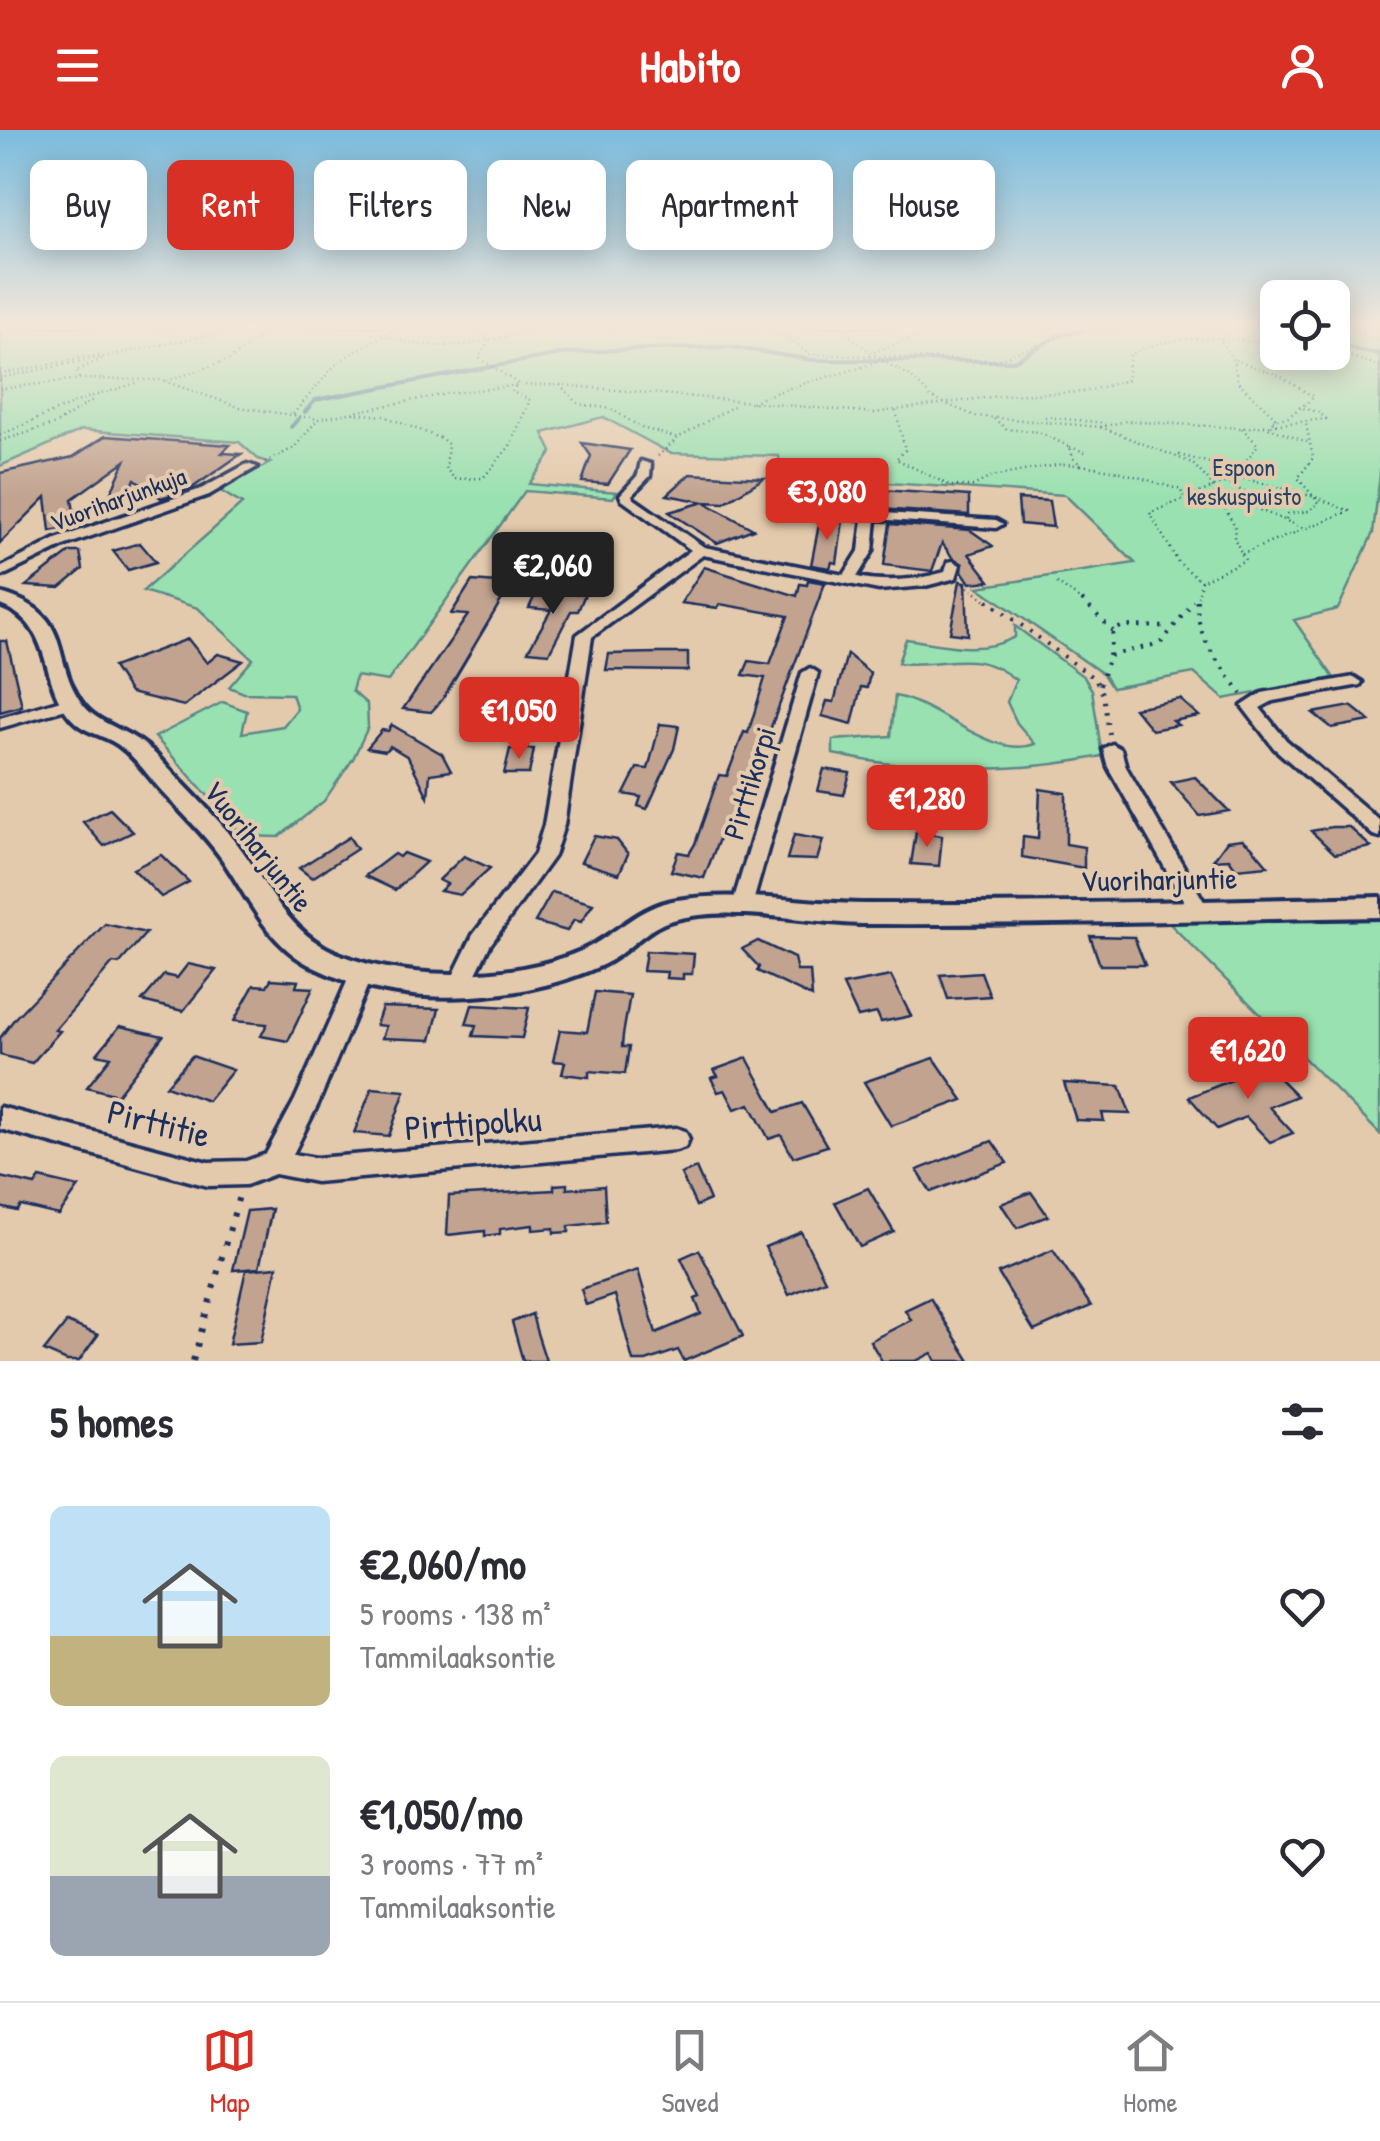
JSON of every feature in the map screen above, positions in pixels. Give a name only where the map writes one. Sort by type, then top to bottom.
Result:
[{"type":"street","points":[[645,464],[644,476],[626,495],[628,500],[700,550],[848,580],[901,586],[952,570]]},
{"type":"street","name":"Vuoriharjunkuja","points":[[0,573],[61,542],[205,492],[251,467]]},
{"type":"street","points":[[825,512],[996,524]]},
{"type":"street","points":[[848,580],[862,564],[868,548],[870,516]]},
{"type":"street","points":[[462,982],[480,941],[544,856],[554,825],[585,635],[700,550]]},
{"type":"street","name":"Vuoriharjuntie","points":[[0,599],[20,604],[40,619],[62,689],[71,702],[93,726],[126,738],[228,848],[269,918],[286,936],[318,957],[361,975],[462,982],[514,980],[567,968],[606,951],[640,922],[670,911],[1200,912],[1380,906]]},
{"type":"street","name":"Pirttikorpi","points":[[742,910],[810,673]]},
{"type":"street","points":[[1354,682],[1268,697],[1250,706],[1280,744],[1380,831]]},
{"type":"street","points":[[0,723],[71,702]]},
{"type":"street","points":[[1112,749],[1117,767],[1200,912]]},
{"type":"street","points":[[275,1162],[306,1104],[361,975]]},
{"type":"street","name":"Pirttitie","points":[[0,1118],[208,1174],[246,1173],[275,1162]]},
{"type":"street","name":"Pirttipolku","points":[[275,1162],[316,1170],[676,1139]]},
{"type":"path","points":[[0,389],[36,384]]},
{"type":"path","points":[[0,435],[133,384]]},
{"type":"path","points":[[174,384],[239,407],[318,419],[518,385],[560,385],[836,412],[896,411],[1118,384]]},
{"type":"path","points":[[293,414],[314,384]]},
{"type":"path","points":[[747,404],[798,384]]},
{"type":"path","points":[[918,384],[932,398],[968,414],[992,418],[1062,417],[1106,424],[1126,421],[1242,428],[1264,426],[1288,417],[1314,397],[1294,384]]},
{"type":"path","points":[[1241,384],[1275,417],[1272,422]]},
{"type":"path","points":[[348,413],[384,416],[442,438],[448,444],[446,469],[454,479],[483,478],[510,446],[530,400],[512,392],[518,385]]},
{"type":"path","points":[[560,385],[578,404],[625,413],[637,426],[678,438]]},
{"type":"path","points":[[0,444],[56,424],[96,397]]},
{"type":"path","points":[[645,464],[678,438],[739,403]]},
{"type":"path","points":[[1272,422],[1306,424],[1326,418],[1299,407]]},
{"type":"path","points":[[896,411],[905,450],[896,458],[951,486],[973,486],[991,478],[1062,464],[1118,471],[1181,490],[1183,497]]},
{"type":"path","points":[[992,418],[1007,428],[1039,432],[1085,452]]},
{"type":"path","points":[[1030,418],[1101,428],[1192,463],[1235,526],[1234,538],[1245,560],[1200,581],[1194,601],[1198,638],[1250,706]]},
{"type":"path","points":[[251,467],[294,448],[318,419]]},
{"type":"path","points":[[1101,428],[1106,424]]},
{"type":"path","points":[[1286,519],[1288,514],[1310,511],[1319,503],[1298,478],[1313,458],[1306,424]]},
{"type":"path","points":[[1264,426],[1307,442]]},
{"type":"path","points":[[1200,581],[1178,562],[1151,521],[1150,513],[1234,476],[1258,444],[1242,428]]},
{"type":"path","points":[[1070,448],[1072,458],[1082,465]]},
{"type":"path","points":[[1169,453],[1239,470]]},
{"type":"path","points":[[1234,476],[1315,497],[1349,511],[1242,554]]},
{"type":"path","points":[[1225,483],[1248,494],[1257,509],[1306,530]]},
{"type":"path","points":[[952,570],[1100,685]]},
{"type":"path","points":[[1057,583],[1094,610],[1113,631]]},
{"type":"path","points":[[1108,656],[1161,644],[1170,626],[1194,601]]},
{"type":"path","points":[[1113,631],[1123,626],[1170,626]]},
{"type":"path","points":[[1112,749],[1100,685],[1113,631]]},
{"type":"path","points":[[192,1361],[246,1173]]},
{"type":"green space","name":"Espoon keskuspuisto","points":[[0,384],[1380,384],[1380,474],[1373,533],[1338,609],[1294,620],[1334,678],[1224,699],[1194,673],[1112,688],[1103,674],[978,587],[1135,563],[1065,495],[844,480],[829,488],[835,501],[812,500],[781,478],[779,456],[670,453],[603,417],[543,433],[552,452],[529,484],[617,492],[613,498],[525,491],[388,681],[356,676],[352,691],[367,704],[368,727],[353,759],[324,801],[279,837],[244,836],[155,737],[223,702],[247,711],[242,733],[283,726],[297,709],[292,694],[244,693],[229,687],[253,659],[198,608],[143,591],[242,504],[219,490],[270,463],[258,459],[239,442],[82,430],[0,466]]},
{"type":"green space","points":[[1015,626],[1084,677],[1092,690],[1102,756],[1035,766],[967,769],[899,765],[833,754],[833,740],[891,736],[895,696],[983,738],[1019,747],[1035,744],[1017,723],[1007,702],[1016,680],[1001,670],[973,661],[898,663],[906,639],[961,647],[988,646],[1015,637]]},
{"type":"green space","points":[[1380,913],[1380,1134],[1169,923],[1238,915]]},
{"type":"building","points":[[105,436],[230,445],[222,453],[241,454],[192,488],[161,498],[135,479],[127,497],[108,499],[125,461],[72,499],[76,526],[50,531],[46,497],[0,543],[0,473],[73,457]]},
{"type":"building","points":[[582,443],[630,450],[608,484],[582,482],[591,456]]},
{"type":"building","points":[[690,474],[764,478],[724,503],[667,495]]},
{"type":"building","points":[[852,488],[969,496],[969,515],[849,507]]},
{"type":"building","points":[[1018,499],[1049,501],[1053,527],[1020,524]]},
{"type":"building","points":[[704,502],[753,529],[717,543],[669,512]]},
{"type":"building","points":[[820,519],[843,521],[837,563],[832,562],[830,568],[811,565]]},
{"type":"building","points":[[890,524],[970,530],[993,546],[969,554],[990,581],[970,583],[962,571],[963,564],[942,543],[932,571],[884,565]]},
{"type":"building","points":[[140,543],[156,562],[128,570],[113,551]]},
{"type":"building","points":[[70,552],[80,552],[83,569],[60,588],[26,586]]},
{"type":"building","points":[[704,567],[797,596],[800,584],[807,585],[808,580],[825,583],[758,762],[753,761],[733,824],[725,823],[704,878],[671,871],[678,852],[689,854],[695,844],[719,775],[727,776],[744,732],[748,733],[765,678],[743,675],[749,661],[770,664],[788,616],[720,604],[717,608],[681,603]]},
{"type":"building","points":[[472,581],[511,584],[442,700],[431,712],[403,709],[468,615],[451,614]]},
{"type":"building","points":[[960,581],[966,582],[968,635],[950,633]]},
{"type":"building","points":[[537,591],[585,594],[578,611],[571,611],[549,653],[528,651],[551,610],[529,608]]},
{"type":"building","points":[[188,639],[207,663],[218,654],[243,661],[184,706],[130,693],[113,667]]},
{"type":"building","points":[[0,641],[7,641],[22,706],[0,712]]},
{"type":"building","points":[[688,653],[688,671],[606,670],[609,654]]},
{"type":"building","points":[[847,654],[870,673],[867,688],[861,687],[852,724],[822,716],[827,701],[834,702]]},
{"type":"building","points":[[513,697],[540,697],[537,717],[509,717]]},
{"type":"building","points":[[1180,699],[1199,716],[1152,730],[1134,708]]},
{"type":"building","points":[[1351,706],[1370,721],[1332,728],[1313,713]]},
{"type":"building","points":[[660,724],[679,726],[674,749],[647,809],[638,806],[641,797],[624,794],[637,768],[648,769]]},
{"type":"building","points":[[392,725],[442,754],[451,771],[430,774],[428,797],[408,757],[390,746],[385,751],[367,748],[382,730],[388,731]]},
{"type":"building","points":[[510,749],[534,749],[529,774],[504,774]]},
{"type":"building","points":[[824,769],[850,773],[844,795],[818,791]]},
{"type":"building","points":[[1195,777],[1229,811],[1200,816],[1171,782]]},
{"type":"building","points":[[949,780],[975,784],[973,810],[946,802]]},
{"type":"building","points":[[1040,789],[1066,793],[1066,844],[1084,847],[1084,868],[1022,857],[1023,837],[1038,839]]},
{"type":"building","points":[[110,809],[133,832],[104,846],[83,822]]},
{"type":"building","points":[[1349,827],[1371,847],[1335,854],[1311,831]]},
{"type":"building","points":[[916,832],[942,836],[939,866],[911,864]]},
{"type":"building","points":[[794,835],[823,840],[817,860],[787,859]]},
{"type":"building","points":[[594,836],[617,840],[628,854],[619,874],[581,862]]},
{"type":"building","points":[[349,837],[357,849],[312,878],[299,868]]},
{"type":"building","points":[[1242,839],[1268,866],[1236,869],[1229,859],[1213,860],[1227,841]]},
{"type":"building","points":[[403,853],[426,862],[395,890],[365,876],[394,854],[399,857]]},
{"type":"building","points":[[161,855],[189,882],[161,897],[133,869]]},
{"type":"building","points":[[464,856],[490,868],[460,895],[440,891],[447,884],[439,880]]},
{"type":"building","points":[[552,892],[593,904],[581,922],[574,920],[567,931],[535,922]]},
{"type":"building","points":[[105,924],[146,933],[119,964],[113,963],[32,1063],[0,1055],[0,1038],[15,1018]]},
{"type":"building","points":[[1090,936],[1134,937],[1145,965],[1100,965]]},
{"type":"building","points":[[758,941],[794,958],[797,971],[810,971],[812,997],[757,971],[759,967],[742,949]]},
{"type":"building","points":[[646,951],[694,954],[692,974],[683,974],[683,979],[666,978],[667,972],[643,971]]},
{"type":"building","points":[[188,964],[216,970],[183,1011],[142,1001],[164,975],[177,978]]},
{"type":"building","points":[[981,972],[990,996],[948,999],[940,975]]},
{"type":"building","points":[[891,976],[911,1016],[881,1022],[877,1013],[858,1017],[843,985]]},
{"type":"building","points":[[271,979],[298,981],[296,987],[313,988],[288,1041],[261,1036],[267,1024],[234,1021],[254,985],[267,986]]},
{"type":"building","points":[[595,992],[630,995],[622,1047],[629,1047],[625,1074],[562,1074],[565,1062],[553,1061],[560,1030],[587,1032]]},
{"type":"building","points":[[472,1005],[529,1008],[522,1038],[473,1036],[476,1025],[466,1024]]},
{"type":"building","points":[[382,1007],[439,1009],[431,1040],[382,1038],[386,1026],[376,1025]]},
{"type":"building","points":[[120,1026],[163,1036],[117,1095],[87,1087],[111,1057],[97,1054]]},
{"type":"building","points":[[192,1056],[233,1070],[208,1101],[166,1086]]},
{"type":"building","points":[[747,1058],[776,1112],[802,1103],[827,1146],[793,1157],[781,1135],[769,1139],[750,1104],[735,1109],[725,1090],[718,1092],[711,1078],[718,1076],[714,1070]]},
{"type":"building","points":[[934,1058],[963,1100],[891,1126],[864,1082]]},
{"type":"building","points":[[1267,1066],[1297,1096],[1269,1107],[1293,1133],[1270,1142],[1246,1117],[1217,1129],[1189,1097]]},
{"type":"building","points":[[1064,1083],[1120,1086],[1130,1114],[1102,1113],[1104,1121],[1076,1120]]},
{"type":"building","points":[[372,1088],[405,1091],[389,1136],[354,1133]]},
{"type":"building","points":[[992,1141],[1007,1163],[931,1192],[917,1170]]},
{"type":"building","points":[[696,1168],[710,1200],[696,1206],[681,1174]]},
{"type":"building","points":[[0,1177],[35,1185],[40,1178],[79,1187],[59,1215],[21,1206],[17,1211],[0,1207]]},
{"type":"building","points":[[567,1184],[567,1189],[604,1186],[606,1222],[569,1226],[569,1232],[554,1233],[554,1228],[533,1230],[533,1225],[500,1229],[500,1234],[485,1236],[485,1231],[447,1235],[449,1196],[554,1190],[554,1185]]},
{"type":"building","points":[[868,1188],[894,1232],[860,1247],[835,1202]]},
{"type":"building","points":[[1031,1192],[1048,1216],[1017,1228],[1001,1204]]},
{"type":"building","points":[[272,1209],[259,1268],[233,1270],[247,1211]]},
{"type":"building","points":[[801,1232],[825,1280],[789,1295],[765,1247]]},
{"type":"building","points":[[699,1250],[743,1336],[684,1361],[678,1350],[646,1361],[633,1361],[615,1295],[586,1305],[581,1289],[638,1270],[656,1333],[701,1314],[695,1299],[700,1297],[681,1258]]},
{"type":"building","points":[[1053,1250],[1091,1306],[1034,1331],[998,1273]]},
{"type":"building","points":[[277,1267],[261,1342],[229,1344],[246,1270]]},
{"type":"building","points":[[930,1298],[970,1361],[936,1361],[932,1353],[916,1361],[882,1361],[870,1341],[911,1320],[905,1310]]},
{"type":"building","points":[[532,1314],[546,1361],[523,1361],[512,1322]]},
{"type":"building","points":[[67,1322],[98,1335],[79,1361],[67,1361],[44,1351]]},
{"type":"waterway","points":[[305,412],[315,400],[398,384]]},
{"type":"waterway","points":[[291,427],[299,418]]}]
